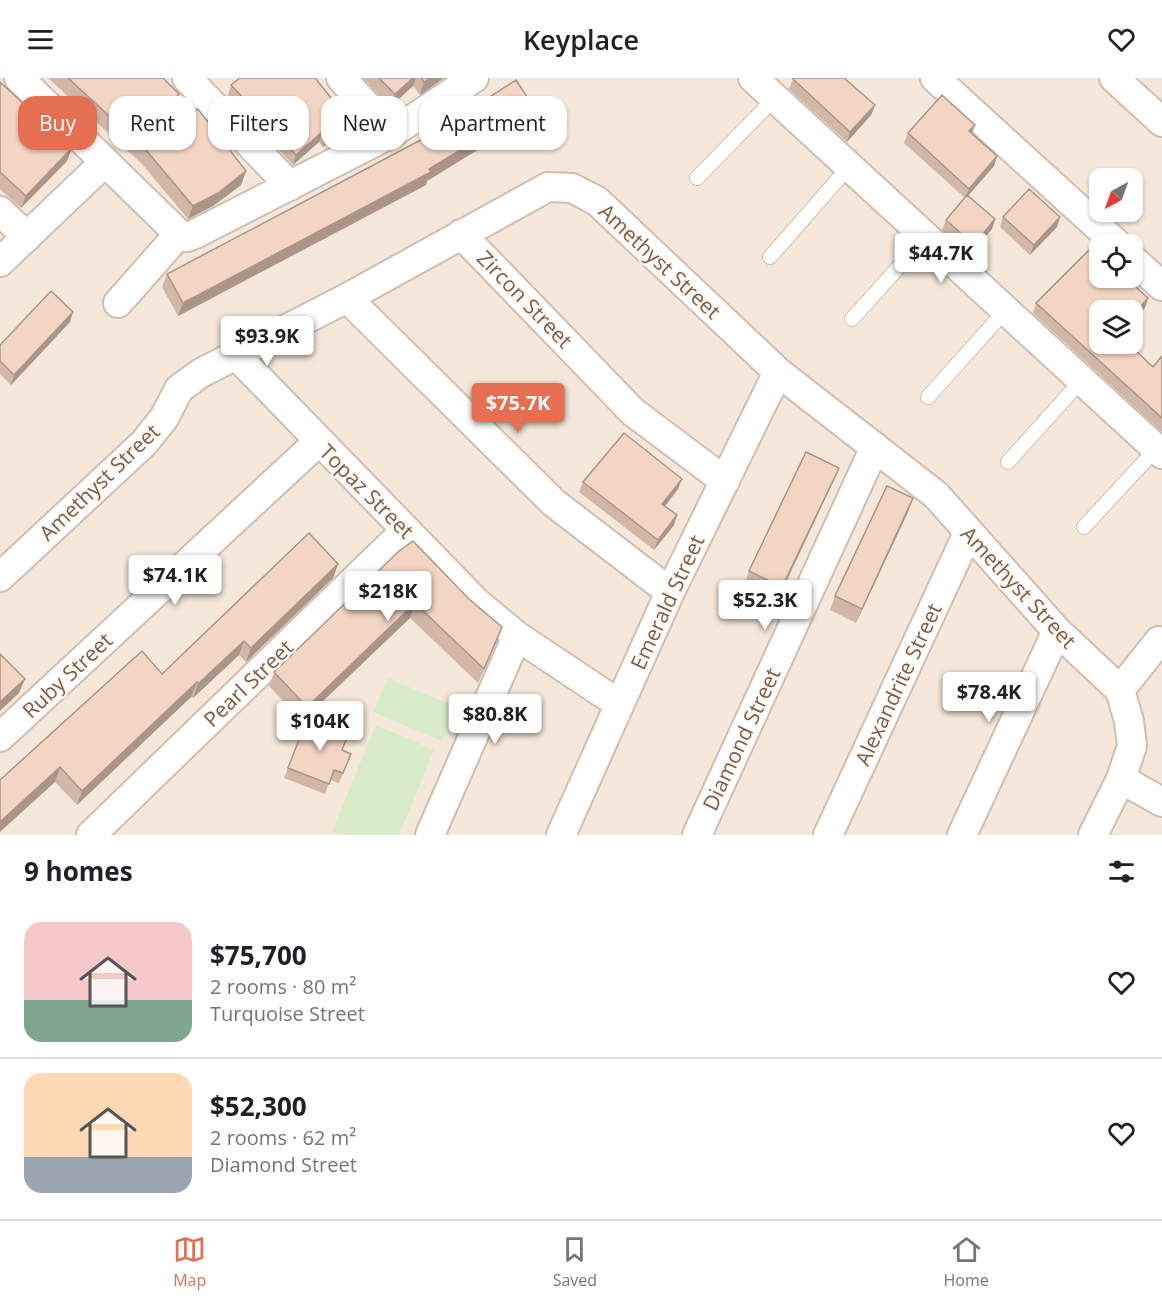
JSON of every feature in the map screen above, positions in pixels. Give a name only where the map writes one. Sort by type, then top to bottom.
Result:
[{"type":"street","points":[[19,78],[179,234],[187,237],[359,150]]},
{"type":"street","points":[[187,78],[290,186]]},
{"type":"street","points":[[341,78],[358,96]]},
{"type":"street","points":[[407,123],[474,78]]},
{"type":"street","points":[[753,78],[1081,381],[1160,449]]},
{"type":"street","points":[[935,78],[1106,234]]},
{"type":"street","points":[[1114,78],[1162,122]]},
{"type":"street","points":[[0,262],[105,162]]},
{"type":"street","name":"Amethyst Street","points":[[0,577],[144,443],[164,418],[178,389],[201,373],[347,298],[548,187],[572,188],[597,201],[778,372],[936,495],[1058,631],[1120,690]]},
{"type":"street","points":[[0,211],[27,237]]},
{"type":"street","points":[[118,303],[179,234]]},
{"type":"street","name":"Zircon Street","points":[[461,234],[633,412],[725,481]]},
{"type":"street","points":[[1143,269],[1162,286]]},
{"type":"street","points":[[347,298],[554,503],[670,591]]},
{"type":"street","name":"Topaz Street","points":[[237,356],[318,442],[476,602],[517,636],[619,704]]},
{"type":"street","name":"Emerald Street","points":[[561,835],[670,591],[778,372]]},
{"type":"street","name":"Ruby Street","points":[[0,737],[318,442]]},
{"type":"street","name":"Diamond Street","points":[[697,835],[875,447]]},
{"type":"street","name":"Pearl Street","points":[[104,832],[405,531]]},
{"type":"street","name":"Alexandrite Street","points":[[828,835],[968,533]]},
{"type":"street","points":[[962,835],[1058,631]]},
{"type":"street","points":[[430,835],[517,636]]},
{"type":"street","points":[[1093,835],[1121,779],[1132,746],[1129,721],[1120,690],[1160,641]]},
{"type":"street","points":[[1121,779],[1162,802]]},
{"type":"lane","points":[[697,178],[775,98]]},
{"type":"lane","points":[[770,257],[848,168]]},
{"type":"lane","points":[[852,319],[925,238]]},
{"type":"lane","points":[[928,397],[1005,311]]},
{"type":"lane","points":[[1008,462],[1081,381]]},
{"type":"lane","points":[[1084,527],[1160,449]]},
{"type":"shaded area","points":[[0,78],[1162,78],[1162,835],[0,835]]},
{"type":"green space","points":[[388,678],[456,707],[442,741],[373,712]]},
{"type":"green space","points":[[376,725],[434,750],[399,835],[342,835],[332,831]]},
{"type":"building","points":[[68,78],[163,78],[179,94],[177,96],[109,96],[109,116],[97,105],[97,96],[88,96]]},
{"type":"building","points":[[240,78],[315,78],[330,96],[321,96],[321,133],[309,144],[309,96],[241,96],[231,85]]},
{"type":"building","points":[[379,78],[413,78],[395,94]]},
{"type":"building","points":[[793,78],[844,78],[875,105],[850,132]]},
{"type":"building","points":[[516,80],[526,96],[491,96]]},
{"type":"building","points":[[0,82],[18,98],[18,150],[70,150],[26,196],[0,172]]},
{"type":"building","points":[[942,95],[975,125],[969,131],[997,156],[969,189],[908,133]]},
{"type":"building","points":[[198,109],[208,122],[208,150],[230,150],[246,171],[218,193],[193,206],[146,150],[196,150],[196,111]]},
{"type":"building","points":[[419,141],[419,150],[460,150],[429,169],[431,172],[183,303],[167,274],[402,150],[407,150],[407,147]]},
{"type":"building","points":[[291,150],[302,150],[296,155]]},
{"type":"building","points":[[1029,189],[1060,217],[1034,245],[1003,217]]},
{"type":"building","points":[[967,195],[995,219],[974,245],[946,220]]},
{"type":"building","points":[[1089,250],[1089,288],[1137,288],[1148,298],[1143,304],[1143,300],[1089,300],[1089,351],[1036,303]]},
{"type":"building","points":[[51,291],[73,312],[14,375],[0,361],[0,345]]},
{"type":"building","points":[[1092,354],[1139,354],[1153,367],[1162,356],[1162,418]]},
{"type":"building","points":[[624,433],[682,479],[662,504],[677,515],[658,540],[583,482]]},
{"type":"building","points":[[806,452],[839,468],[782,587],[749,571]]},
{"type":"building","points":[[887,486],[913,498],[862,609],[835,596]]},
{"type":"building","points":[[309,533],[338,564],[251,648],[244,641],[198,684],[197,682],[82,791],[60,767],[0,822],[0,780],[142,651],[162,674]]},
{"type":"building","points":[[413,541],[469,599],[502,627],[484,669],[415,603],[307,707],[274,672],[399,551]]},
{"type":"building","points":[[0,654],[25,679],[0,702]]},
{"type":"building","points":[[307,719],[348,735],[342,750],[351,754],[343,773],[334,770],[329,784],[288,768]]}]
